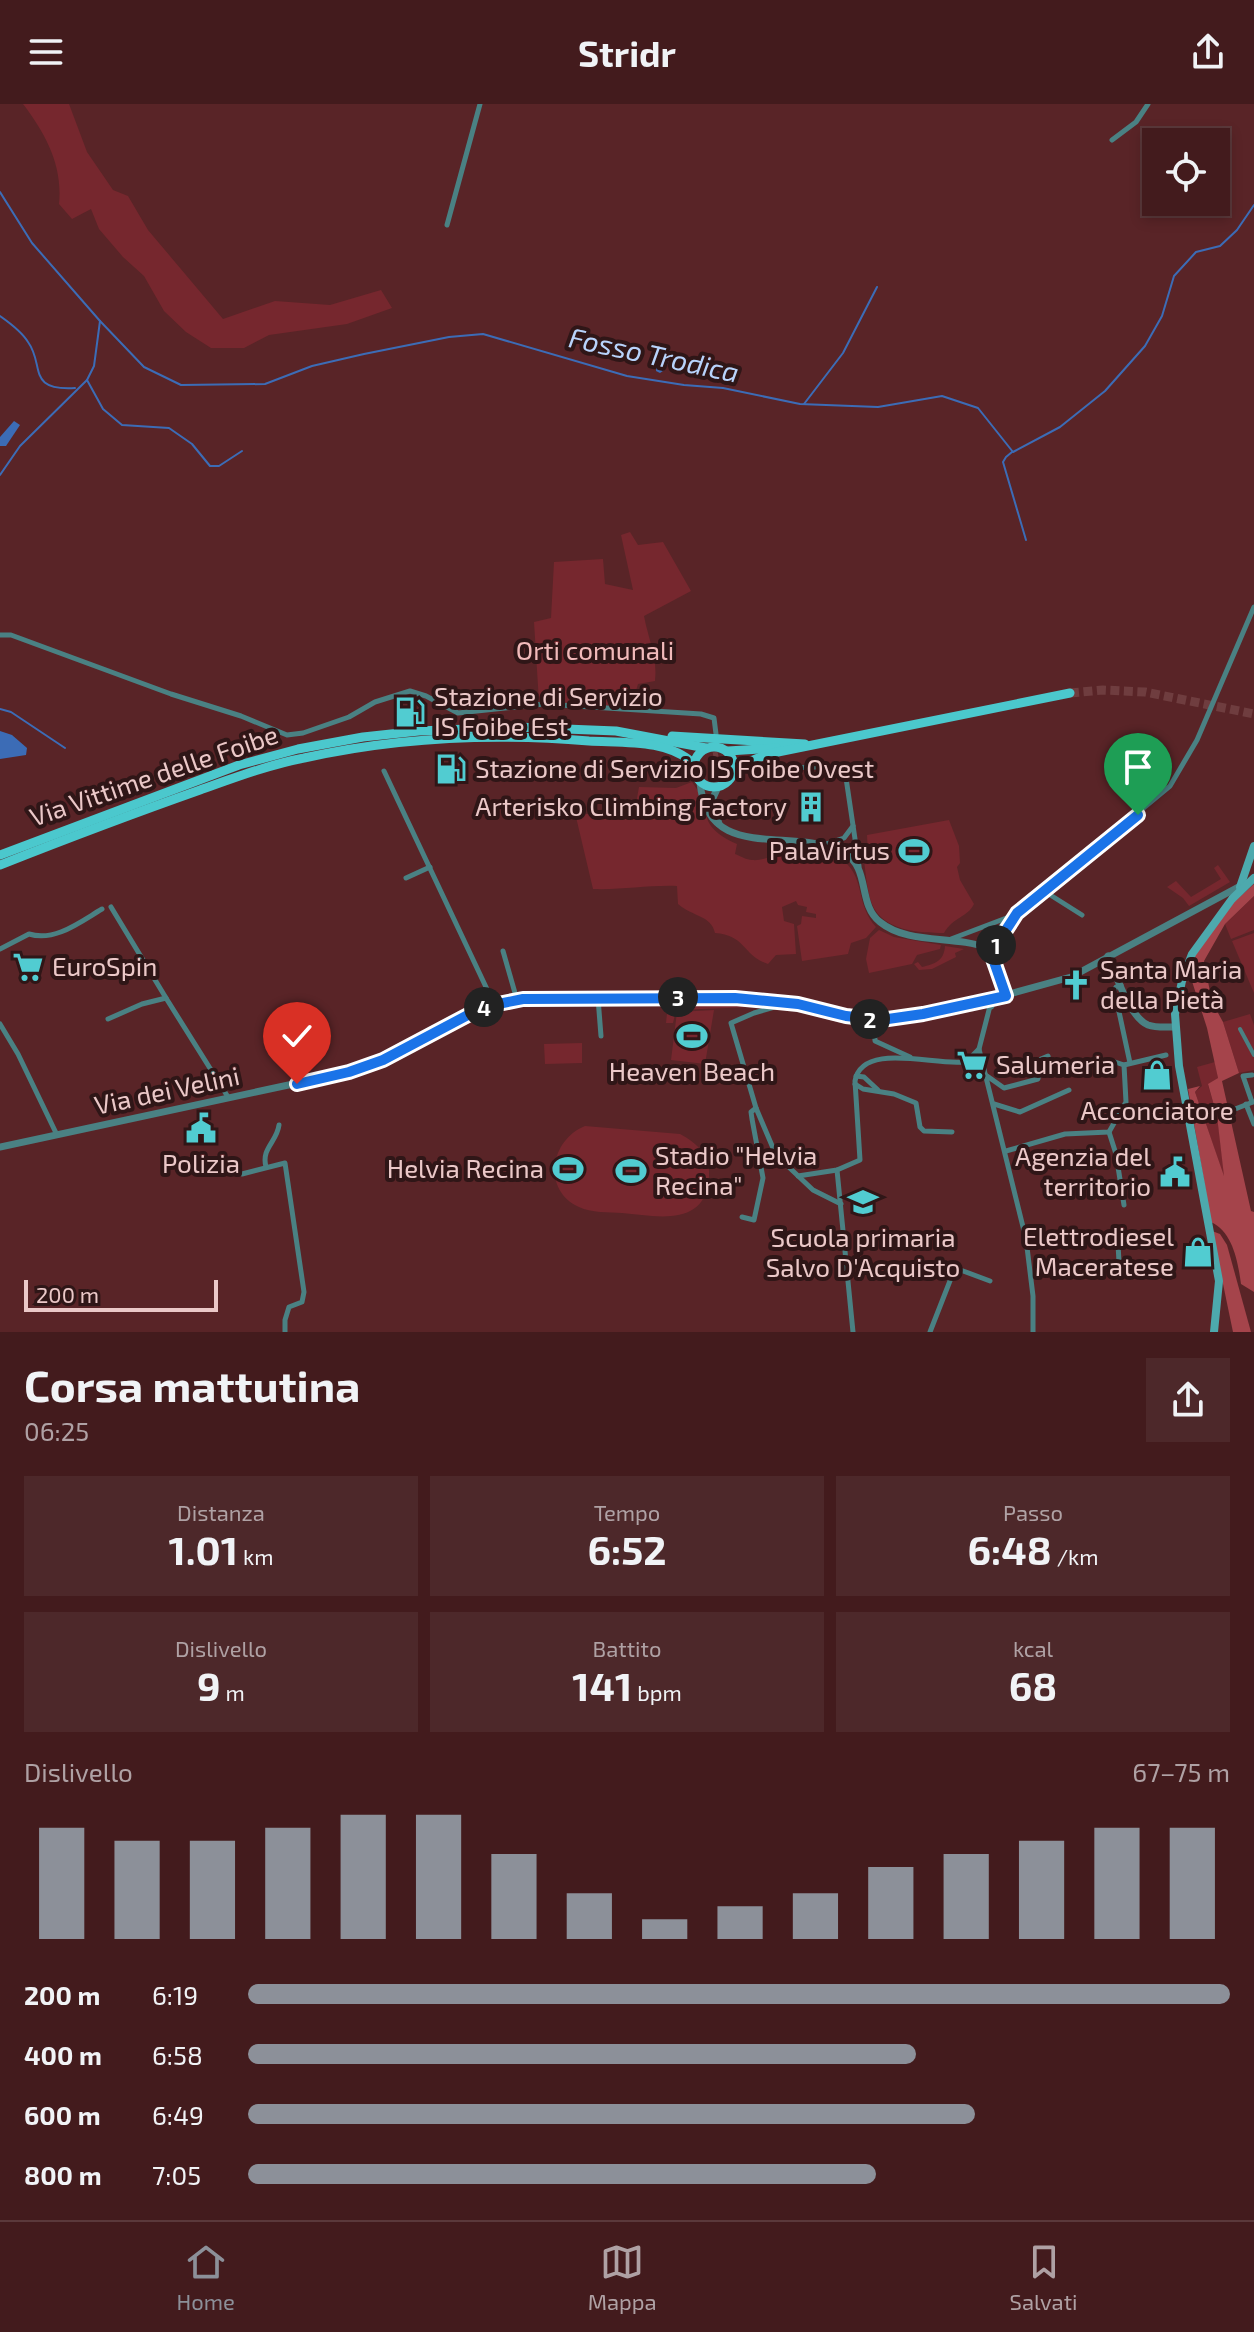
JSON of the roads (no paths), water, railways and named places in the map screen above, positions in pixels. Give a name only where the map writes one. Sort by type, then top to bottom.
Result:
[{"type":"main road","points":[[824,744],[728,751],[718,746],[706,748],[696,757],[694,770],[700,782],[718,787],[759,757],[824,744],[1070,693]]},
{"type":"main road","name":"Via Vittime delle Foibe","points":[[0,855],[199,779],[298,749],[363,737],[516,727],[616,731],[706,748]]},
{"type":"main road","points":[[616,731],[730,741],[824,744]]},
{"type":"main road","name":"Via Vittime delle Foibe","points":[[0,865],[241,775],[354,748],[445,738],[540,737],[658,747],[678,751],[694,764]]},
{"type":"main road","points":[[728,751],[735,763],[732,776]]},
{"type":"main road","points":[[1214,1332],[1219,1281],[1179,1066],[1175,1027],[1178,995],[1192,954],[1231,895],[1240,887],[1254,846]]},
{"type":"main road","points":[[1231,895],[1251,879]]},
{"type":"street","points":[[447,225],[480,104]]},
{"type":"street","points":[[1112,140],[1136,122],[1148,104]]},
{"type":"street","points":[[989,950],[1017,913],[1170,786],[1197,740],[1254,607]]},
{"type":"street","points":[[0,635],[11,635],[287,735],[349,717],[375,702],[410,691],[458,713],[544,704],[701,714],[714,718],[716,734]]},
{"type":"street","points":[[772,770],[828,767],[846,778],[859,868],[869,909],[881,923],[910,934],[989,950]]},
{"type":"street","points":[[384,771],[494,1004]]},
{"type":"street","points":[[700,782],[708,814],[733,834],[818,846],[848,856],[859,868]]},
{"type":"street","points":[[718,787],[712,800],[720,826]]},
{"type":"street","points":[[818,846],[844,838],[854,825]]},
{"type":"street","name":"Via dei Velini","points":[[0,1147],[349,1072],[383,1060],[483,1007],[517,1000],[721,997],[789,1003],[874,1019],[986,1005],[1071,977],[1231,895],[1249,866]]},
{"type":"street","points":[[406,878],[430,867]]},
{"type":"street","points":[[1240,887],[1251,879]]},
{"type":"street","points":[[1044,891],[1082,915]]},
{"type":"street","points":[[111,907],[228,1097]]},
{"type":"street","points":[[0,949],[29,934],[41,938],[59,933],[102,909]]},
{"type":"street","points":[[948,940],[1017,913]]},
{"type":"street","points":[[989,950],[1006,996]]},
{"type":"street","points":[[503,951],[517,1000]]},
{"type":"street","points":[[1108,956],[1130,1006],[1141,1020],[1157,1027],[1175,1027]]},
{"type":"street","points":[[1121,985],[1113,993],[1119,1009],[1127,1064],[1126,1102],[1109,1132],[1116,1154],[1124,1205]]},
{"type":"street","points":[[598,997],[601,1036]]},
{"type":"street","points":[[108,1019],[142,1004],[166,998]]},
{"type":"street","points":[[789,1003],[731,1023],[756,1108],[776,1155],[813,1190],[841,1204]]},
{"type":"street","points":[[986,1005],[979,1049],[1026,1239],[1033,1296],[1033,1332]]},
{"type":"street","points":[[874,1019],[875,1041],[918,1060]]},
{"type":"street","points":[[0,1024],[57,1135]]},
{"type":"street","points":[[1240,1029],[1254,1055]]},
{"type":"street","points":[[798,1176],[837,1170],[860,1160],[855,1115],[857,1069],[874,1059],[962,1062],[979,1049]]},
{"type":"street","points":[[1088,1063],[1112,1061],[1127,1064],[1166,1055]]},
{"type":"street","points":[[986,1076],[1004,1088],[1038,1079],[1041,1059],[1048,1056],[1049,1062]]},
{"type":"street","points":[[1252,1075],[1243,1076],[1254,1124]]},
{"type":"street","points":[[856,1076],[864,1077],[878,1091]]},
{"type":"street","points":[[855,1084],[916,1103],[920,1127],[924,1131],[952,1132]]},
{"type":"street","points":[[993,1103],[1020,1112],[1069,1090]]},
{"type":"street","points":[[1230,1111],[1251,1103]]},
{"type":"street","points":[[742,1217],[754,1220],[763,1178],[751,1112],[756,1108]]},
{"type":"street","points":[[266,1167],[265,1152],[278,1133],[279,1125]]},
{"type":"street","points":[[1006,1151],[1065,1134],[1109,1132]]},
{"type":"street","points":[[242,1174],[285,1163],[304,1292],[302,1302],[289,1307],[285,1332]]},
{"type":"street","points":[[837,1170],[853,1332]]},
{"type":"street","points":[[1026,1239],[1112,1240],[1120,1248],[1119,1262]]},
{"type":"street","points":[[930,1332],[955,1268],[990,1281]]},
{"type":"water","points":[[661,345],[670,350],[667,366],[660,373],[656,371]]},
{"type":"water","points":[[14,421],[20,425],[6,446],[0,446],[0,437]]},
{"type":"water","points":[[0,731],[12,735],[27,748],[26,755],[0,759]]},
{"type":"waterway","name":"Fosso Trodica","points":[[0,192],[32,243],[100,321],[144,367],[181,385],[265,384],[312,366],[364,354],[449,337],[483,334],[627,376],[723,388],[800,404],[878,407],[942,396],[978,408],[1013,452],[1060,427],[1105,391],[1145,346],[1162,316],[1174,276],[1196,252],[1220,246],[1237,230],[1254,205]]},
{"type":"waterway","points":[[804,404],[843,353],[877,287]]},
{"type":"waterway","points":[[0,316],[28,342],[43,381],[60,388],[75,388]]},
{"type":"waterway","points":[[0,475],[20,446],[87,380],[94,366],[100,321]]},
{"type":"waterway","points":[[87,380],[103,409],[122,425],[169,428],[192,444],[210,466],[219,466],[242,451]]},
{"type":"waterway","points":[[1012,452],[1003,462],[1026,540]]},
{"type":"waterway","points":[[0,709],[11,712],[65,748]]},
{"type":"tunnel","points":[[1070,693],[1103,690],[1145,692],[1254,714]]},
{"type":"tunnel","points":[[716,737],[716,755],[726,770],[772,770]]},
{"type":"place","name":"Stazione di Servizio IS Foibe Est","points":[[410,712]]},
{"type":"place","name":"Stazione di Servizio IS Foibe Ovest","points":[[451,769]]},
{"type":"place","name":"Arterisko Climbing Factory","points":[[811,807]]},
{"type":"place","name":"PalaVirtus","points":[[914,851]]},
{"type":"place","name":"EuroSpin","points":[[28,967]]},
{"type":"place","name":"Santa Maria della Pietà","points":[[1076,985]]},
{"type":"place","name":"Heaven Beach","points":[[692,1036]]},
{"type":"place","name":"Salumeria","points":[[972,1065]]},
{"type":"place","name":"Acconciatore","points":[[1157,1075]]},
{"type":"place","name":"Polizia","points":[[201,1128]]},
{"type":"place","name":"Helvia Recina","points":[[568,1169]]},
{"type":"place","name":"Stadio \"Helvia Recina\"","points":[[631,1171]]},
{"type":"place","name":"Agenzia del territorio","points":[[1175,1172]]},
{"type":"place","name":"Scuola primaria Salvo D'Acquisto","points":[[863,1202]]},
{"type":"place","name":"Elettrodiesel Maceratese","points":[[1198,1252]]},
{"type":"park label","name":"Orti comunali","points":[[595,651]]}]
